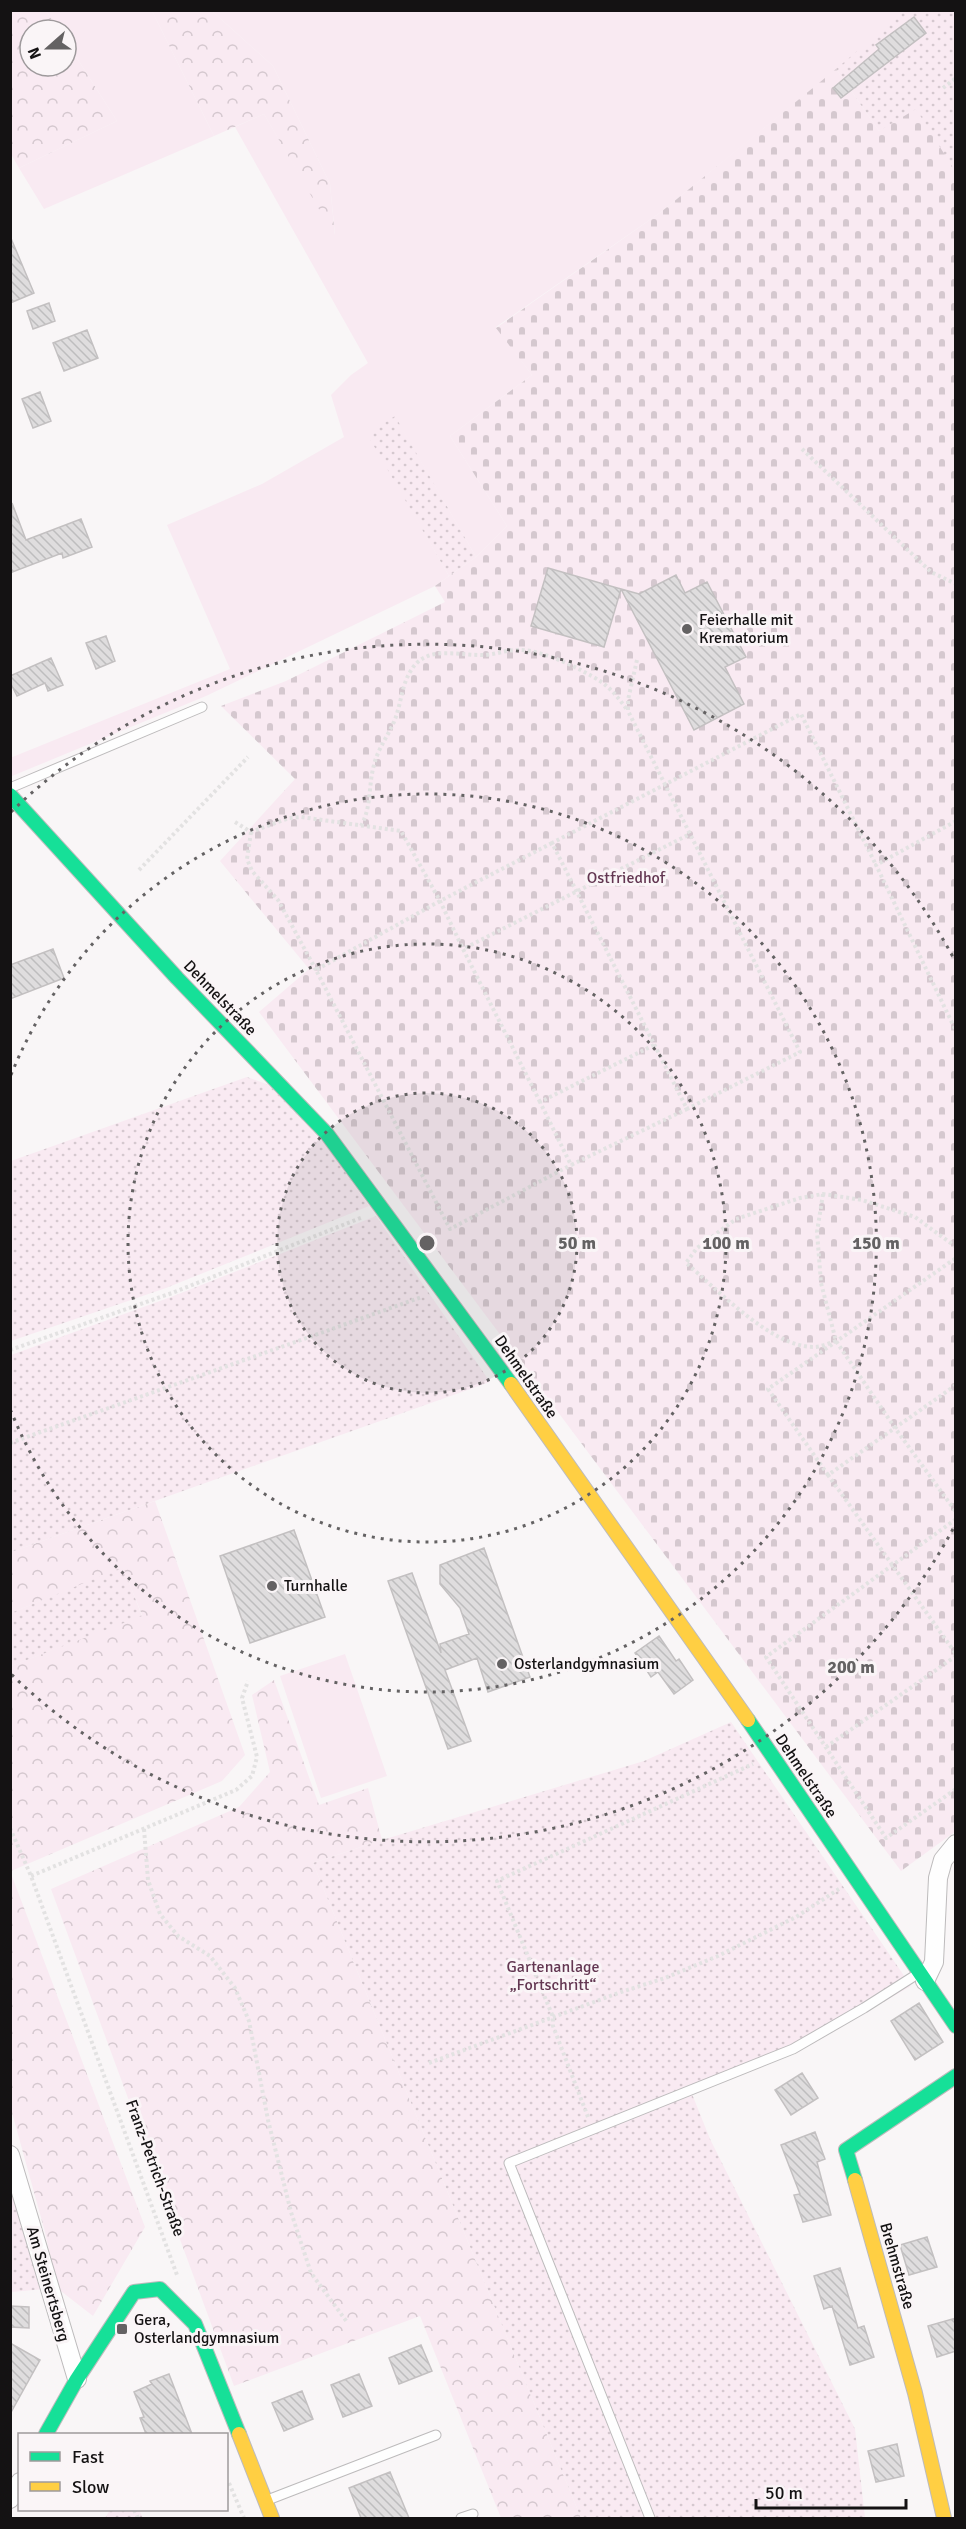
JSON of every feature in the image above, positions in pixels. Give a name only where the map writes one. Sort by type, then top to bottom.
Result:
[{"type":"street","name":"Dehmelstraße","points":[[10,795],[177,978],[327,1134],[443,1290],[772,1754],[956,2026]]},
{"type":"street","points":[[922,1977],[934,1962],[938,1878],[944,1860],[956,1844]]},
{"type":"street","name":"Brehmstraße","points":[[944,2518],[915,2393],[846,2150],[956,2076]]},
{"type":"street","name":"Am Steinertsberg","points":[[10,2155],[77,2379]]},
{"type":"street","points":[[47,2433],[77,2379],[134,2292],[160,2289],[195,2324],[272,2518]]},
{"type":"street","points":[[10,2499],[18,2485]]},
{"type":"lane","points":[[10,788],[202,707]]},
{"type":"lane","points":[[650,2518],[509,2163],[793,2049],[922,1977]]},
{"type":"lane","points":[[266,2501],[436,2435]]},
{"type":"lane","points":[[461,2518],[472,2514]]},
{"type":"path","points":[[943,88],[956,78]]},
{"type":"path","points":[[802,449],[931,572],[956,584]]},
{"type":"path","points":[[251,832],[247,859],[252,871],[278,900],[450,1229],[571,1165],[800,1052],[628,711],[613,692],[600,681],[555,659],[531,652],[511,650],[481,656],[438,652],[417,662],[409,672],[393,724],[374,762],[368,814],[361,826]]},
{"type":"path","points":[[628,711],[628,700],[637,660]]},
{"type":"path","points":[[316,970],[440,901],[801,714],[956,1031]]},
{"type":"path","points":[[139,870],[248,757]]},
{"type":"path","points":[[251,832],[289,818],[301,817],[401,831],[440,901],[571,1165]]},
{"type":"path","points":[[876,865],[956,821]]},
{"type":"path","points":[[236,822],[251,832]]},
{"type":"path","points":[[463,949],[690,834]]},
{"type":"path","points":[[552,843],[687,1109]]},
{"type":"path","points":[[540,1102],[654,1045]]},
{"type":"path","points":[[836,1341],[816,1347],[800,1346],[776,1336],[686,1263],[697,1248],[736,1219],[800,1198],[823,1194],[862,1200],[915,1217],[956,1247]]},
{"type":"path","points":[[823,1194],[817,1232],[821,1283],[836,1341],[956,1512]]},
{"type":"path","points":[[10,1350],[172,1293],[382,1209]]},
{"type":"path","points":[[826,1747],[956,1655],[768,1389],[956,1258]]},
{"type":"path","points":[[10,1443],[443,1290]]},
{"type":"path","points":[[828,1475],[956,1385]]},
{"type":"path","points":[[956,1519],[766,1657],[886,1838],[956,1789]]},
{"type":"path","points":[[31,1876],[236,1790],[252,1776],[257,1757],[242,1698],[248,1681]]},
{"type":"path","points":[[592,2130],[553,2026],[553,2016],[497,1881],[772,1754]]},
{"type":"path","name":"Franz-Petrich-Straße","points":[[10,1828],[31,1876],[178,2279]]},
{"type":"path","points":[[144,1829],[148,1880],[160,1914],[178,1936],[210,1956],[235,1988],[249,2020],[268,2120],[297,2232],[311,2273],[347,2322]]},
{"type":"path","points":[[429,2063],[553,2016],[665,1978],[718,1956],[796,1917],[855,1879]]},
{"type":"path","points":[[229,2483],[244,2518]]},
{"type":"green space","points":[[11,10],[46,11],[51,18],[18,18],[18,78],[78,78],[78,60],[117,121],[19,168],[11,154]]},
{"type":"green space","points":[[46,11],[152,11],[214,136],[44,209],[19,168],[117,121],[78,60],[78,18],[51,18]]},
{"type":"green space","points":[[152,11],[212,11],[273,66],[330,184],[335,237],[264,114],[214,136]]},
{"type":"green space","points":[[212,11],[904,11],[870,42],[661,212],[496,327],[532,375],[450,436],[507,526],[476,557],[395,417],[368,434],[449,576],[435,586],[206,696],[12,776],[10,758],[230,669],[167,525],[262,484],[344,437],[331,395],[351,375],[368,363],[235,127],[264,114],[335,235],[330,184],[273,66]]},
{"type":"green space","points":[[904,11],[955,11],[955,171],[916,109],[879,131],[836,69]]},
{"type":"green space","name":"Ostfriedhof","points":[[836,69],[879,131],[915,106],[956,171],[956,1831],[901,1871],[259,1012],[309,969],[220,861],[295,779],[221,706],[286,681],[445,602],[435,586],[476,557],[507,526],[450,436],[532,375],[496,328],[661,212]]},
{"type":"green space","points":[[395,416],[476,557],[449,576],[367,434]]},
{"type":"green space","points":[[247,1077],[269,1085],[325,1144],[369,1206],[166,1288],[11,1341],[11,1161]]},
{"type":"green space","points":[[376,1216],[490,1382],[11,1552],[11,1355],[171,1297]]},
{"type":"green space","points":[[155,1501],[245,1755],[222,1781],[11,1871],[11,1666],[142,1615],[123,1568],[11,1613],[11,1552]]},
{"type":"green space","points":[[123,1567],[142,1616],[11,1666],[11,1613]]},
{"type":"green space","points":[[345,1654],[387,1776],[321,1798],[280,1676]]},
{"type":"green space","points":[[274,1680],[319,1805],[368,1788],[382,1840],[313,1863],[581,2518],[501,2518],[420,2316],[234,2386],[51,1889],[239,1807],[270,1772],[252,1695]]},
{"type":"green space","name":"Gartenanlage „Fortschritt“","points":[[731,1722],[911,1986],[795,2053],[692,2094],[710,2139],[855,2429],[865,2518],[581,2518],[313,1863],[644,1761]]},
{"type":"green space","points":[[10,1871],[145,2227],[93,2316],[57,2288],[45,2232],[11,2109]]},
{"type":"green space","points":[[10,2160],[45,2289],[11,2292]]},
{"type":"green space","points":[[109,2511],[140,2511],[143,2518],[105,2518]]},
{"type":"building","points":[[914,17],[926,33],[841,98],[833,88],[879,49],[876,45]]},
{"type":"building","points":[[10,236],[34,293],[10,303]]},
{"type":"building","points":[[49,303],[55,321],[33,329],[27,311]]},
{"type":"building","points":[[87,330],[98,358],[64,371],[53,343]]},
{"type":"building","points":[[40,392],[51,421],[33,428],[22,399]]},
{"type":"building","points":[[12,503],[26,540],[81,519],[92,547],[63,558],[62,553],[10,573]]},
{"type":"building","points":[[548,568],[621,589],[604,647],[531,626]]},
{"type":"building","name":"Feierhalle mit Krematorium","points":[[676,575],[685,593],[707,582],[746,657],[725,667],[744,704],[694,730],[621,589],[639,594]]},
{"type":"building","points":[[106,636],[115,661],[96,669],[86,643]]},
{"type":"building","points":[[51,658],[63,685],[48,691],[45,683],[17,696],[10,682],[10,676]]},
{"type":"building","points":[[53,949],[64,978],[10,999],[10,965]]},
{"type":"building","name":"Turnhalle","points":[[294,1530],[325,1617],[250,1643],[220,1556]]},
{"type":"building","name":"Osterlandgymnasium","points":[[484,1548],[530,1677],[488,1692],[477,1658],[445,1670],[471,1741],[448,1749],[388,1581],[412,1573],[441,1653],[440,1644],[469,1634],[460,1608],[440,1584],[440,1565]]},
{"type":"building","points":[[659,1636],[676,1661],[679,1659],[693,1680],[674,1694],[658,1672],[651,1677],[635,1653]]},
{"type":"building","points":[[919,2003],[943,2042],[915,2060],[891,2021]]},
{"type":"building","points":[[802,2073],[818,2098],[791,2115],[775,2090]]},
{"type":"building","points":[[815,2132],[825,2159],[817,2162],[831,2215],[803,2222],[794,2195],[800,2194],[781,2145]]},
{"type":"building","points":[[927,2237],[937,2267],[909,2275],[900,2245]]},
{"type":"building","points":[[840,2268],[858,2328],[864,2326],[874,2357],[850,2365],[832,2306],[824,2309],[814,2276]]},
{"type":"building","points":[[10,2306],[29,2307],[29,2328],[10,2327]]},
{"type":"building","points":[[956,2318],[956,2351],[937,2357],[928,2326]]},
{"type":"building","points":[[10,2343],[40,2360],[10,2414]]},
{"type":"building","points":[[421,2345],[432,2371],[399,2384],[389,2358]]},
{"type":"building","points":[[169,2374],[192,2433],[146,2433],[140,2418],[144,2417],[134,2392],[152,2384],[150,2381]]},
{"type":"building","points":[[359,2374],[372,2406],[343,2417],[331,2385]]},
{"type":"building","points":[[302,2391],[313,2419],[284,2431],[272,2403]]},
{"type":"building","points":[[897,2444],[904,2476],[876,2482],[868,2451]]},
{"type":"building","points":[[390,2472],[409,2518],[361,2518],[349,2488]]},
{"type":"traffic: fast","points":[[10,795],[177,978],[327,1134],[511,1384]]},
{"type":"traffic: fast","points":[[748,1720],[956,2026]]},
{"type":"traffic: fast","points":[[855,2180],[846,2150],[956,2076]]},
{"type":"traffic: fast","points":[[47,2433],[77,2379],[134,2292],[160,2289],[195,2324],[239,2434]]},
{"type":"traffic: slow","points":[[511,1384],[748,1720]]},
{"type":"traffic: slow","points":[[855,2180],[915,2393],[944,2518]]},
{"type":"traffic: slow","points":[[239,2434],[272,2518]]},
{"type":"place","name":"Feierhalle mit Krematorium","points":[[687,629]]},
{"type":"place","name":"Turnhalle","points":[[272,1586]]},
{"type":"place","name":"Osterlandgymnasium","points":[[502,1664]]},
{"type":"place","name":"Gera, Osterlandgymnasium","points":[[122,2329]]}]
